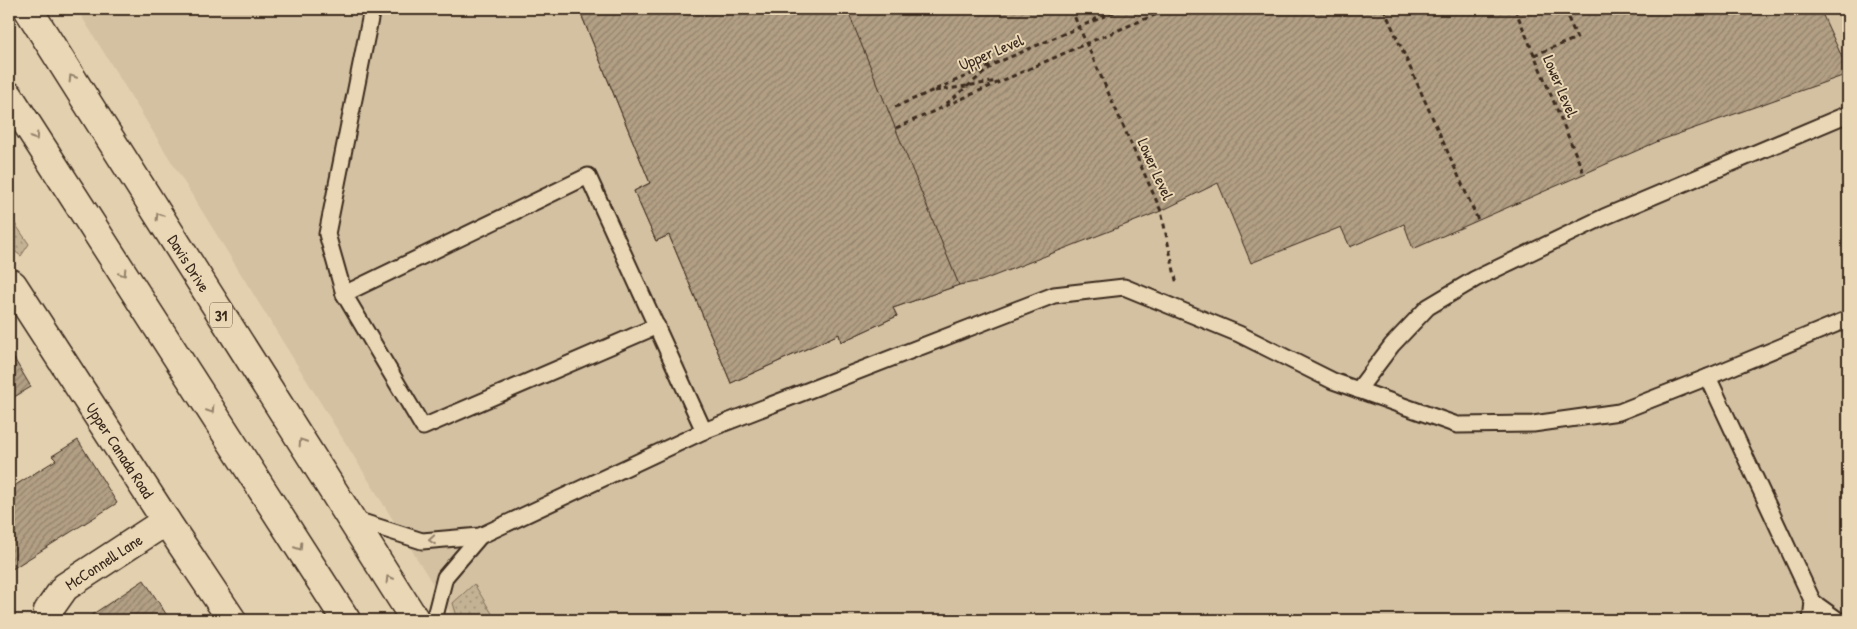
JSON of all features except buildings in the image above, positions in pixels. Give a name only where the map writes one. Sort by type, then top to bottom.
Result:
[{"type":"main road","name":"Davis Drive","points":[[28,9],[415,620]]},
{"type":"main road","points":[[9,96],[346,620]]},
{"type":"main road","name":"Upper Canada Road","points":[[9,282],[13,285],[232,620]]},
{"type":"main road","name":"McConnell Lane","points":[[50,616],[65,587],[166,521]]},
{"type":"lane","points":[[372,9],[327,234],[344,294],[423,427],[657,326]]},
{"type":"lane","points":[[1358,390],[1392,344],[1428,306],[1475,279],[1604,217],[1848,114]]},
{"type":"lane","points":[[344,294],[588,176],[704,431]]},
{"type":"lane","points":[[350,518],[422,541],[480,536],[704,431],[1054,295],[1124,287],[1240,334],[1333,381],[1457,425],[1533,424],[1619,412],[1848,320]]},
{"type":"lane","points":[[1708,377],[1813,602],[1838,620]]},
{"type":"lane","points":[[434,620],[445,577],[480,536]]},
{"type":"lane","points":[[1810,620],[1813,602]]},
{"type":"path","name":"Lower Level","points":[[1070,9],[1161,211],[1182,312]]},
{"type":"path","points":[[1092,9],[1096,20]]},
{"type":"path","name":"Upper Level","points":[[895,106],[1121,9]]},
{"type":"path","points":[[896,128],[1169,9]]},
{"type":"path","points":[[1384,9],[1478,220]]},
{"type":"path","name":"Lower Level","points":[[1515,9],[1584,174]]},
{"type":"path","points":[[1534,55],[1577,38],[1564,9]]},
{"type":"path","points":[[942,107],[995,63]]},
{"type":"path","points":[[929,92],[1004,80]]},
{"type":"shaded area","points":[[77,9],[1848,9],[1848,620],[455,620]]},
{"type":"shaded area","points":[[9,215],[29,244],[21,256],[9,247]]},
{"type":"shaded area","points":[[474,584],[496,620],[458,620],[453,603]]}]
